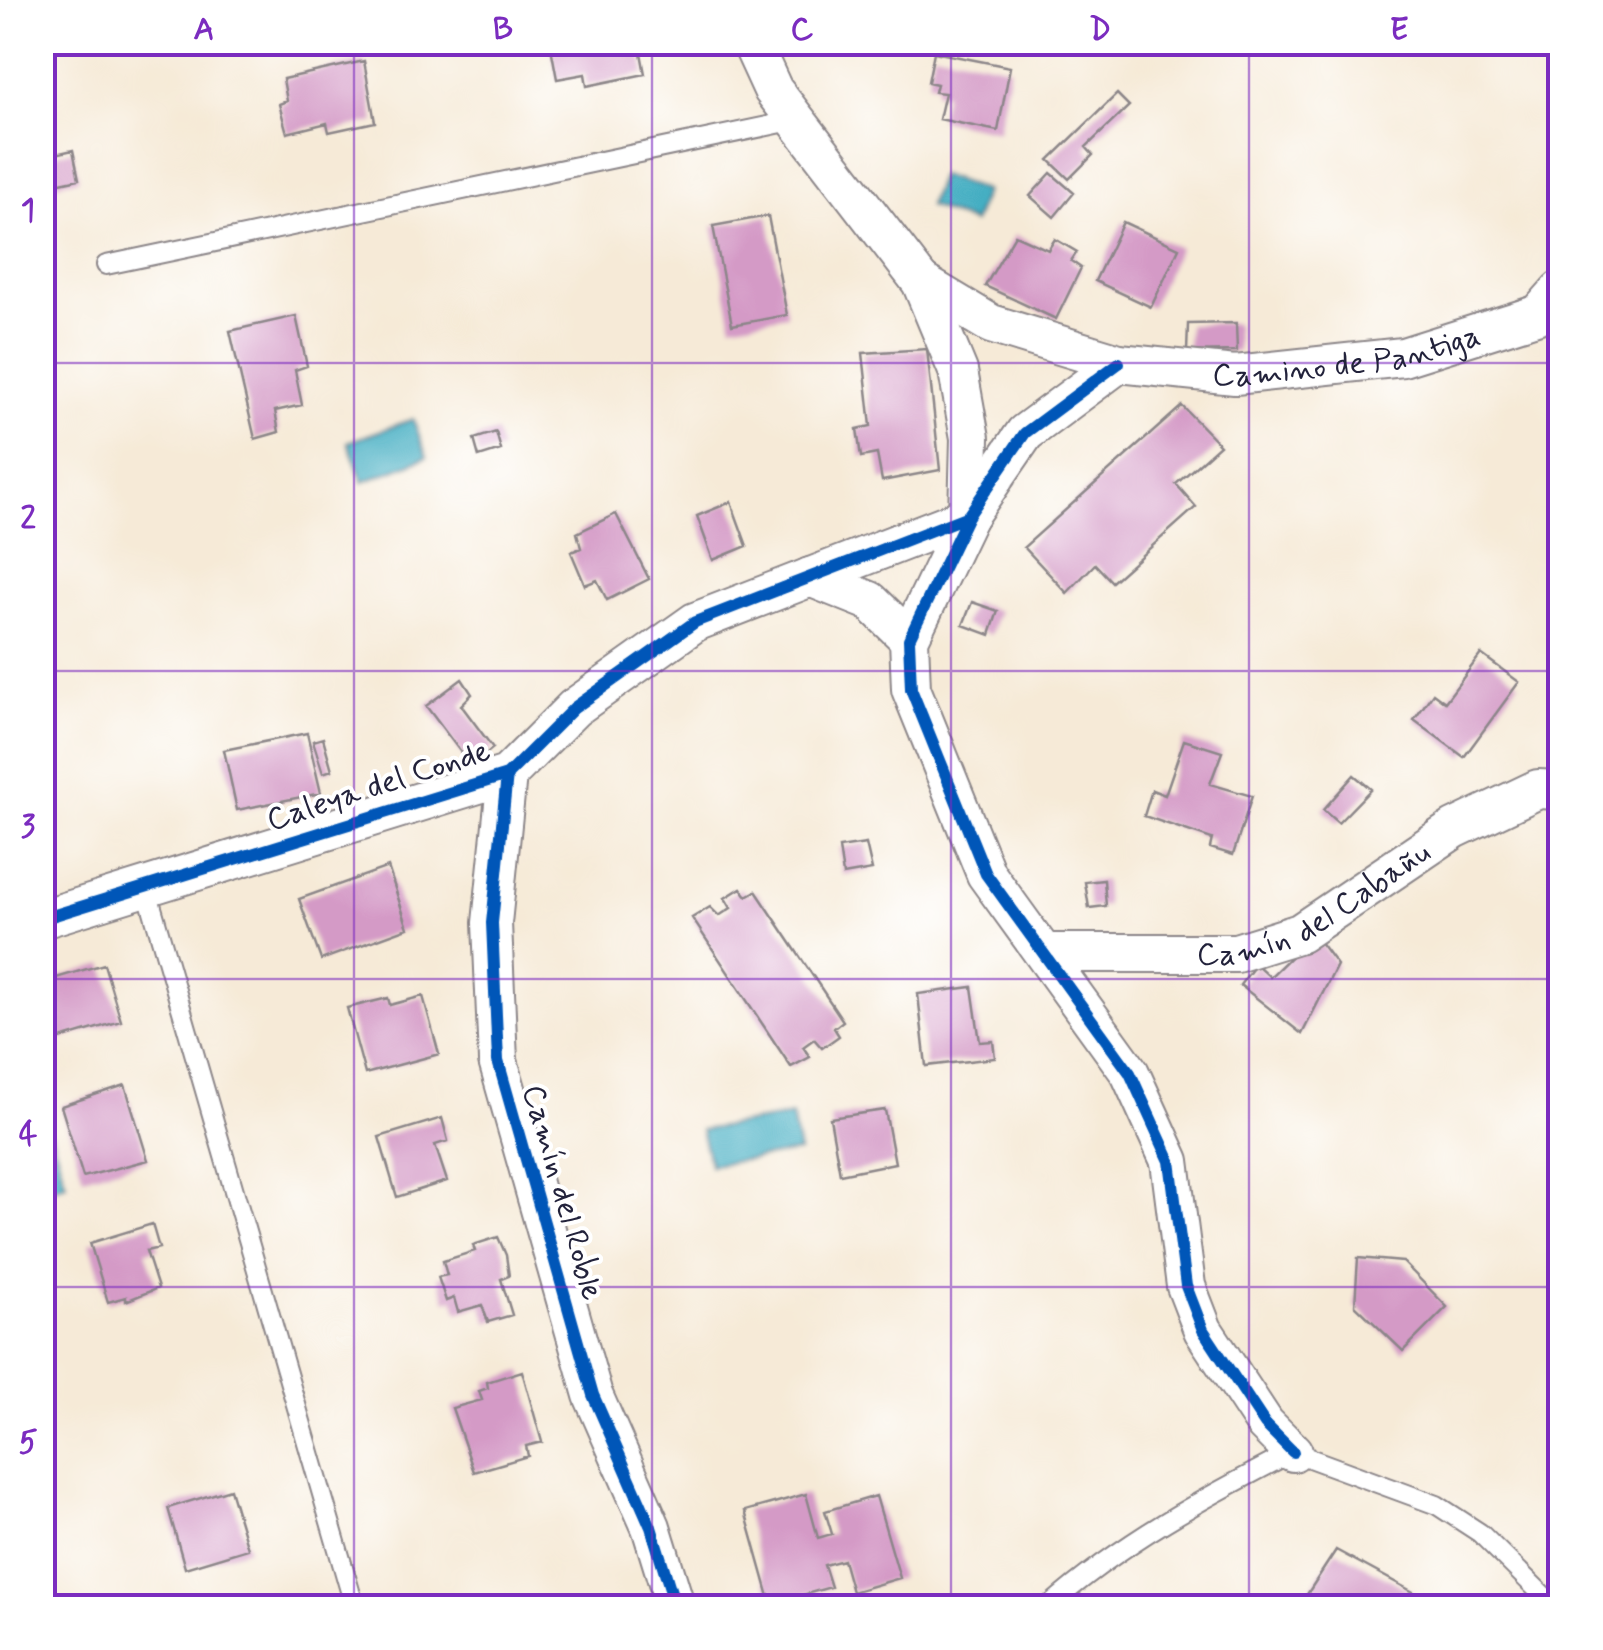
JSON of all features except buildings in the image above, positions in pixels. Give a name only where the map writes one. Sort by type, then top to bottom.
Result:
[{"type":"street","points":[[751,42],[773,90],[921,282],[958,372],[970,438],[968,516]]},
{"type":"street","name":"Camino de Pantiga","points":[[921,282],[991,324],[1118,362],[1235,375],[1403,358],[1539,314],[1560,290]]},
{"type":"street","points":[[1118,362],[1025,433],[968,516],[909,639],[910,689],[986,874],[1130,1073],[1170,1161],[1186,1286],[1202,1330],[1266,1424],[1293,1452]]},
{"type":"street","name":"Caleya del Conde","points":[[42,919],[507,776],[574,708],[695,622],[968,516]]},
{"type":"street","points":[[810,577],[870,601],[909,639]]},
{"type":"street","name":"Camín del Roble","points":[[507,776],[492,923],[498,1061],[593,1395],[651,1527],[676,1608]]},
{"type":"street","name":"Camín del Cabañu","points":[[1046,953],[1236,954],[1300,933],[1454,829],[1538,790],[1560,790]]},
{"type":"lane","points":[[106,265],[797,120]]},
{"type":"lane","points":[[146,887],[354,1608]]},
{"type":"lane","points":[[1047,1608],[1100,1561],[1202,1498],[1293,1452],[1438,1505],[1480,1533],[1556,1608]]},
{"type":"water","points":[[940,175],[985,191],[973,223],[928,206]]},
{"type":"water","points":[[413,419],[427,457],[363,482],[348,442]]},
{"type":"water","points":[[792,1116],[799,1152],[710,1165],[701,1130]]},
{"type":"water","points":[[51,1134],[66,1184],[44,1190],[43,1136]]},
{"type":"cycle path","points":[[1119,363],[1025,433],[968,516],[909,639],[911,689],[986,874],[1130,1073],[1170,1161],[1186,1286],[1203,1330],[1265,1424],[1293,1452]]},
{"type":"cycle path","points":[[42,919],[507,775],[574,708],[695,622],[968,516]]},
{"type":"cycle path","points":[[507,775],[492,923],[498,1061],[593,1395],[651,1527],[676,1608]]}]
